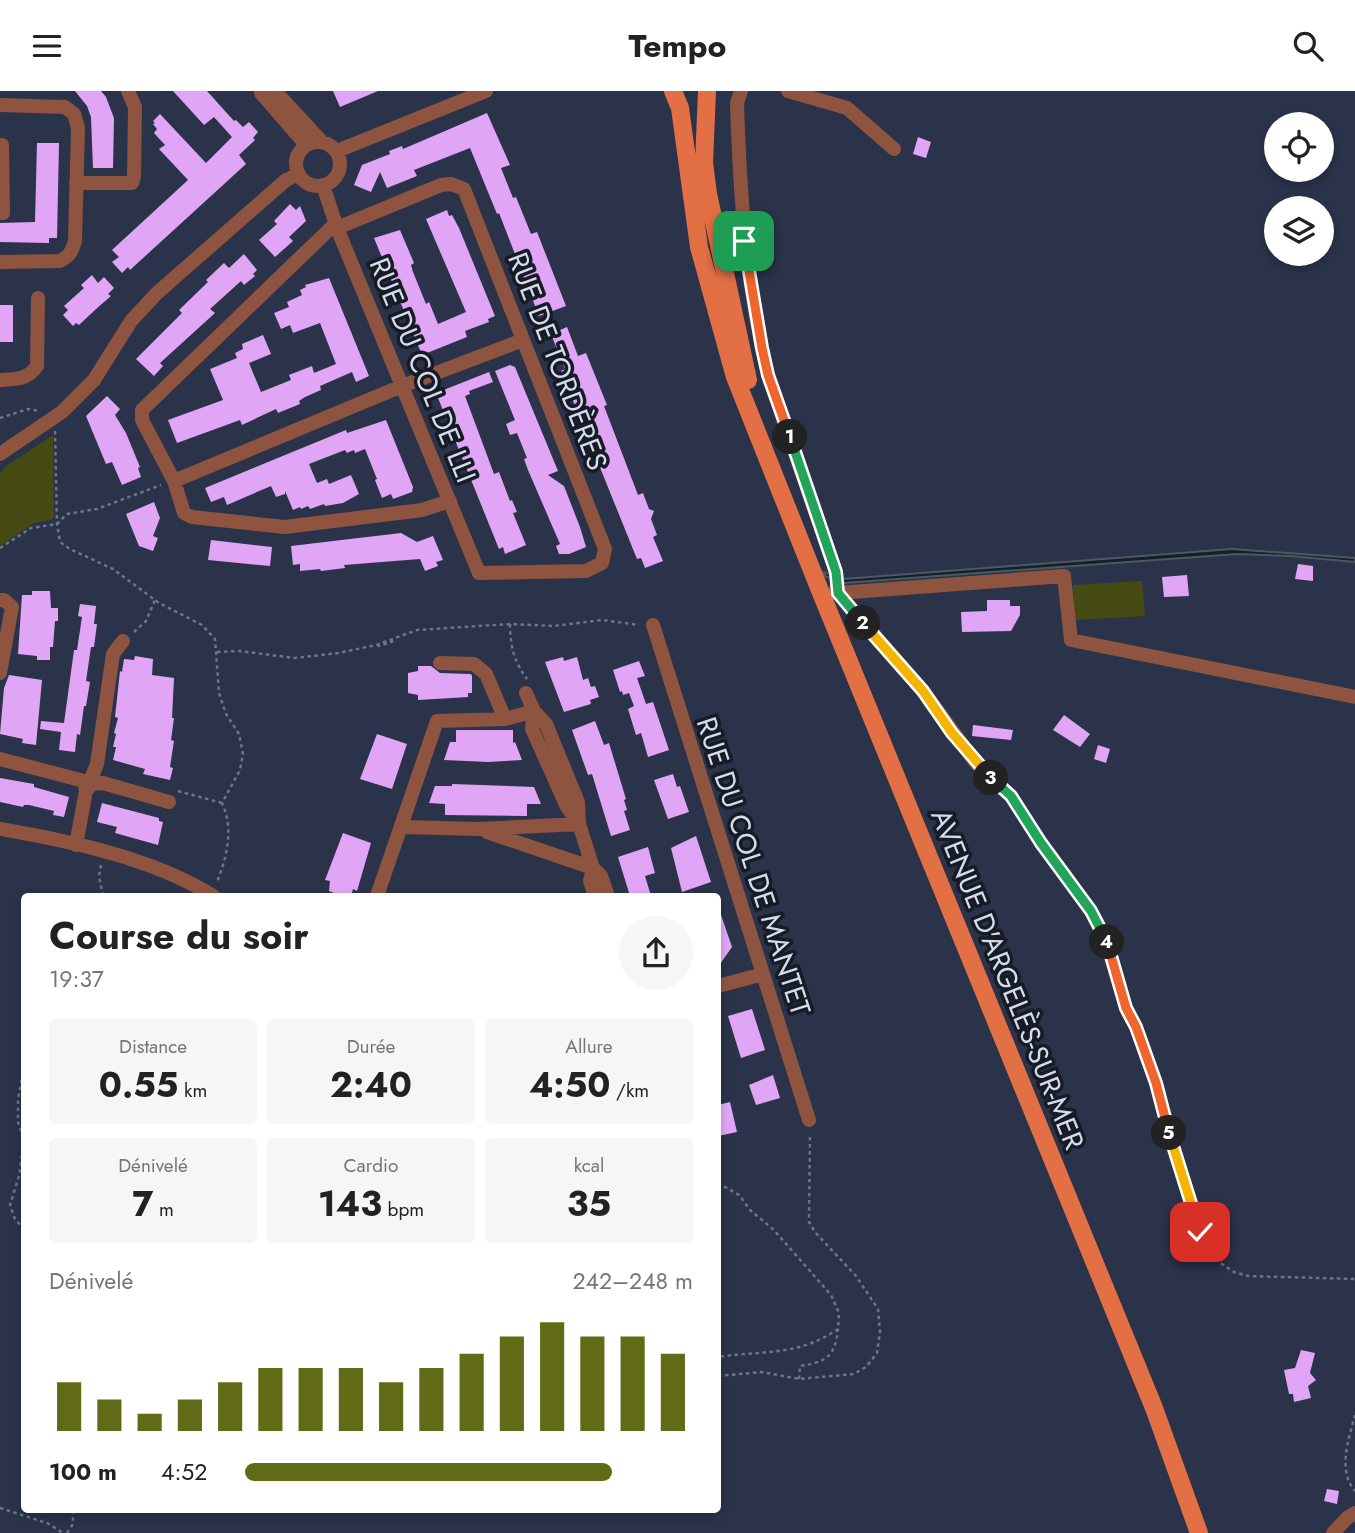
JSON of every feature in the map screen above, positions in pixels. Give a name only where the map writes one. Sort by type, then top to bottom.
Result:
[{"type":"main road","name":"AVENUE D'ARGELÈS-SUR-MER","points":[[674,91],[680,109],[699,247],[735,377],[770,463],[830,593],[1154,1408],[1195,1528]]},
{"type":"main road","name":"AVENUE D'ARGELÈS-SUR-MER","points":[[707,91],[704,163],[708,194],[739,344],[770,463]]},
{"type":"street","points":[[76,183],[132,183],[135,107],[128,91]]},
{"type":"street","points":[[264,91],[261,93],[306,145]]},
{"type":"street","points":[[275,91],[322,142],[337,151],[341,165],[330,183],[309,184],[296,168],[298,155],[306,145],[322,142]]},
{"type":"street","points":[[337,151],[486,91]]},
{"type":"street","points":[[741,91],[738,115],[744,241],[762,348],[768,375],[836,572],[830,593]]},
{"type":"street","points":[[788,91],[847,109],[894,149]]},
{"type":"street","points":[[0,105],[65,107],[74,114],[78,128],[75,241],[67,258],[52,261],[0,262]]},
{"type":"street","points":[[0,213],[3,213],[2,145]]},
{"type":"street","points":[[0,454],[50,421],[94,380],[131,321],[157,293],[286,180],[299,174]]},
{"type":"street","name":"RUE DE TORDÈRES","points":[[336,225],[441,185],[451,184],[464,188],[605,549],[602,563],[586,571],[479,573]]},
{"type":"street","name":"RUE DU COL DE LLI","points":[[323,185],[336,225],[479,573]]},
{"type":"street","points":[[336,225],[142,410],[142,420],[174,481],[184,513],[192,517],[285,527],[422,510],[450,501]]},
{"type":"street","points":[[0,380],[21,379],[32,374],[37,366],[38,298]]},
{"type":"street","points":[[174,481],[402,386],[523,340]]},
{"type":"street","points":[[830,593],[1064,576],[1070,641],[1355,697]]},
{"type":"street","points":[[830,593],[923,691],[976,763],[1011,796]]},
{"type":"street","points":[[0,600],[12,607],[0,673]]},
{"type":"street","name":"RUE DU COL DE MANTET","points":[[653,625],[809,1120]]},
{"type":"street","points":[[76,845],[86,791],[97,764],[113,654],[128,638]]},
{"type":"street","points":[[440,663],[474,664],[486,674],[505,719]]},
{"type":"street","points":[[526,693],[534,711],[546,724],[578,802],[579,824],[593,868],[590,881],[594,893]]},
{"type":"street","points":[[378,893],[437,722],[505,719],[534,711]]},
{"type":"street","points":[[0,759],[77,778],[84,781],[86,791]]},
{"type":"street","points":[[86,791],[92,784],[103,783],[169,801]]},
{"type":"street","points":[[402,827],[479,829],[579,824]]},
{"type":"street","points":[[0,829],[105,852],[172,874],[207,893]]},
{"type":"street","points":[[479,829],[593,868],[601,876],[607,893]]},
{"type":"street","points":[[721,985],[762,974]]},
{"type":"street","points":[[1333,1533],[1355,1513]]},
{"type":"path","points":[[0,418],[28,409],[46,411],[57,433],[57,524],[60,542],[113,569],[155,600],[202,625],[215,639],[219,693],[226,714],[239,734],[243,754],[240,770],[222,803],[229,817],[228,847],[212,893]]},
{"type":"path","points":[[0,548],[31,528],[57,524],[67,515],[97,509],[174,481]]},
{"type":"path","points":[[128,638],[146,621],[155,600]]},
{"type":"path","points":[[217,652],[295,658],[379,646],[417,630],[510,624],[554,626],[602,620],[628,625],[653,625]]},
{"type":"path","points":[[510,624],[510,643],[519,668],[527,679],[526,693]]},
{"type":"path","points":[[1011,796],[1041,843],[1091,911],[1109,948],[1124,1001],[1156,1083],[1179,1170],[1206,1247],[1219,1262],[1234,1272],[1248,1276],[1355,1279]]},
{"type":"path","points":[[102,893],[99,876],[105,852]]},
{"type":"path","points":[[21,1082],[18,1099],[18,1122],[21,1131]]},
{"type":"path","points":[[721,1376],[762,1372],[799,1379],[854,1374],[866,1367],[877,1353],[880,1342],[879,1317],[872,1298],[809,1222],[809,1120]]},
{"type":"path","points":[[21,1162],[10,1205],[15,1219],[21,1226]]},
{"type":"path","points":[[721,1185],[739,1195],[751,1211],[774,1229],[831,1295],[839,1313],[837,1342],[828,1357],[821,1362],[800,1366],[799,1379]]},
{"type":"path","points":[[721,1357],[800,1349],[822,1340],[838,1329]]},
{"type":"path","points":[[1355,1415],[1344,1463],[1347,1478],[1355,1490]]},
{"type":"path","points":[[0,1508],[47,1523],[65,1533],[73,1524],[74,1513]]},
{"type":"green space","points":[[53,435],[54,517],[34,523],[0,546],[0,473],[6,466]]},
{"type":"green space","points":[[1142,581],[1145,616],[1075,620],[1073,585]]},
{"type":"shaded area","points":[[1232,549],[1355,558],[1355,562],[1237,554],[843,583],[825,576],[823,572],[844,579]]},
{"type":"building","points":[[75,91],[101,91],[106,97],[114,118],[113,168],[93,168],[91,117],[87,106]]},
{"type":"building","points":[[173,91],[207,91],[234,121],[243,127],[249,122],[258,132],[253,138],[255,140],[239,155],[246,164],[130,270],[128,267],[122,273],[112,262],[119,257],[112,250],[188,180],[159,149],[165,145],[154,133],[157,129],[153,121],[160,114],[206,163],[232,137],[214,117],[204,125]]},
{"type":"building","points":[[333,91],[378,91],[340,107]]},
{"type":"building","points":[[487,113],[510,165],[501,168],[513,198],[516,197],[531,234],[537,232],[566,306],[539,316],[499,213],[497,214],[470,148],[414,170],[417,176],[387,188],[380,172],[371,192],[354,185],[362,165],[390,154],[389,151],[402,146],[403,149]]},
{"type":"building","points":[[918,137],[931,142],[926,158],[913,154]]},
{"type":"building","points":[[37,143],[59,143],[57,238],[49,238],[49,243],[0,242],[0,223],[35,222]]},
{"type":"building","points":[[290,204],[296,210],[300,206],[306,221],[289,237],[293,241],[275,257],[259,240],[277,224],[274,221]]},
{"type":"building","points":[[447,210],[459,228],[495,316],[488,319],[489,322],[465,331],[467,337],[422,355],[374,238],[400,230],[414,263],[411,265],[413,272],[426,304],[429,302],[438,324],[466,312],[426,219]]},
{"type":"building","points":[[244,254],[257,270],[253,274],[255,276],[244,285],[241,281],[210,309],[215,313],[160,363],[163,366],[154,376],[136,359],[182,313],[179,310],[208,282],[206,280],[224,263],[229,268]]},
{"type":"building","points":[[92,275],[98,283],[104,277],[114,288],[108,294],[111,296],[79,325],[76,323],[73,326],[63,315],[68,310],[64,306],[84,288],[81,285]]},
{"type":"building","points":[[329,278],[369,376],[356,382],[352,372],[320,386],[321,390],[299,401],[300,404],[278,413],[276,409],[242,425],[240,420],[177,443],[168,420],[223,400],[210,369],[237,358],[235,353],[243,349],[242,344],[263,335],[271,354],[249,363],[261,392],[291,380],[289,375],[312,366],[314,373],[336,364],[320,323],[293,333],[290,325],[281,329],[274,313],[289,307],[287,302],[302,295],[300,290],[306,287],[305,285]]},
{"type":"building","points":[[0,305],[13,305],[13,342],[0,342]]},
{"type":"building","points":[[567,327],[578,356],[586,353],[638,495],[643,493],[649,509],[654,511],[651,519],[657,535],[653,537],[663,561],[645,568],[641,558],[637,559],[561,371],[565,369],[551,334]]},
{"type":"building","points":[[510,365],[515,367],[558,471],[548,475],[564,486],[580,527],[586,547],[569,554],[559,554],[556,546],[560,544],[528,470],[524,459],[527,458],[517,433],[510,435],[506,424],[515,420],[495,371]]},
{"type":"building","points":[[489,372],[493,382],[469,391],[470,394],[465,396],[494,474],[499,472],[517,512],[513,513],[526,545],[505,554],[503,547],[499,549],[436,393]]},
{"type":"building","points":[[107,396],[120,409],[115,415],[126,433],[140,467],[141,477],[122,485],[112,462],[106,464],[86,416]]},
{"type":"building","points":[[386,420],[413,487],[412,492],[393,499],[391,494],[382,498],[365,449],[355,453],[354,450],[347,453],[345,450],[309,464],[317,483],[327,479],[329,484],[351,475],[359,494],[343,503],[293,510],[285,491],[285,494],[276,497],[271,486],[227,505],[224,497],[211,502],[205,488],[346,430],[347,433]]},
{"type":"building","points":[[154,502],[160,518],[153,536],[158,538],[153,551],[139,546],[126,514]]},
{"type":"building","points":[[401,533],[417,542],[433,536],[443,560],[436,562],[438,566],[425,571],[420,559],[344,565],[345,568],[321,571],[300,571],[300,564],[293,565],[291,546]]},
{"type":"building","points":[[211,540],[272,547],[270,566],[208,560]]},
{"type":"building","points":[[1298,564],[1313,566],[1313,581],[1295,579]]},
{"type":"building","points":[[1187,575],[1189,596],[1164,597],[1162,577]]},
{"type":"building","points":[[32,591],[50,591],[51,608],[58,608],[50,660],[37,660],[37,656],[18,654],[22,595],[32,595]]},
{"type":"building","points":[[987,600],[1010,600],[1010,606],[1020,606],[1020,615],[1011,631],[962,632],[961,612],[987,611]]},
{"type":"building","points":[[80,604],[96,606],[94,624],[97,624],[86,681],[90,682],[86,706],[80,735],[77,734],[75,752],[59,750],[61,732],[40,729],[41,721],[64,723],[74,650],[77,650],[82,617],[78,616]]},
{"type":"building","points":[[135,656],[153,659],[152,675],[174,678],[171,740],[174,741],[170,767],[173,768],[170,780],[143,774],[145,769],[113,760],[120,671],[122,672],[124,659],[134,660]]},
{"type":"building","points":[[563,657],[564,661],[577,657],[583,680],[588,678],[599,697],[590,700],[591,704],[564,712],[545,662]]},
{"type":"building","points":[[639,661],[645,676],[637,678],[646,704],[653,702],[669,750],[648,757],[641,733],[636,735],[628,709],[634,706],[629,693],[623,695],[622,691],[620,692],[613,670]]},
{"type":"building","points":[[418,666],[431,666],[440,673],[472,675],[472,693],[468,693],[468,697],[418,700],[418,695],[408,693],[408,673],[418,671]]},
{"type":"building","points":[[9,675],[42,680],[36,745],[22,743],[23,739],[0,734],[4,688]]},
{"type":"building","points":[[1064,715],[1090,734],[1080,747],[1053,730]]},
{"type":"building","points":[[595,721],[604,745],[609,743],[626,799],[627,810],[624,811],[630,830],[611,836],[592,774],[588,775],[572,730]]},
{"type":"building","points":[[973,725],[1013,730],[1011,740],[972,736]]},
{"type":"building","points":[[456,730],[513,730],[513,743],[515,742],[522,760],[444,760],[450,742],[456,742]]},
{"type":"building","points":[[377,734],[407,744],[392,789],[360,779]]},
{"type":"building","points":[[1098,745],[1110,749],[1106,763],[1094,759]]},
{"type":"building","points":[[673,774],[689,812],[668,819],[654,780]]},
{"type":"building","points":[[0,778],[34,784],[34,787],[69,797],[64,817],[53,815],[54,811],[29,805],[23,807],[0,802]]},
{"type":"building","points":[[452,784],[534,787],[541,804],[527,804],[527,816],[445,815],[445,804],[429,803],[435,786]]},
{"type":"building","points":[[102,803],[159,818],[159,821],[163,822],[158,845],[115,833],[117,827],[97,822]]},
{"type":"building","points":[[343,833],[371,843],[357,891],[353,889],[352,893],[334,893],[329,891],[330,881],[325,880]]},
{"type":"building","points":[[696,836],[711,882],[682,892],[671,848]]},
{"type":"building","points":[[648,847],[655,873],[645,876],[650,893],[629,893],[618,857]]},
{"type":"building","points":[[721,915],[732,947],[721,963]]},
{"type":"building","points":[[752,1009],[765,1050],[741,1058],[728,1016]]},
{"type":"building","points":[[773,1075],[780,1098],[756,1105],[749,1085]]},
{"type":"building","points":[[730,1102],[737,1132],[721,1135],[721,1104]]},
{"type":"building","points":[[1301,1350],[1315,1353],[1310,1373],[1316,1380],[1308,1386],[1311,1398],[1294,1402],[1293,1394],[1289,1394],[1284,1370],[1295,1368]]},
{"type":"building","points":[[1327,1489],[1339,1491],[1337,1504],[1324,1501]]},
{"type":"route","points":[[744,241],[768,375],[836,572],[838,593],[923,691],[976,763],[1011,796],[1041,843],[1091,911],[1109,948],[1126,1008],[1136,1027],[1156,1083],[1179,1170],[1200,1232]]}]
